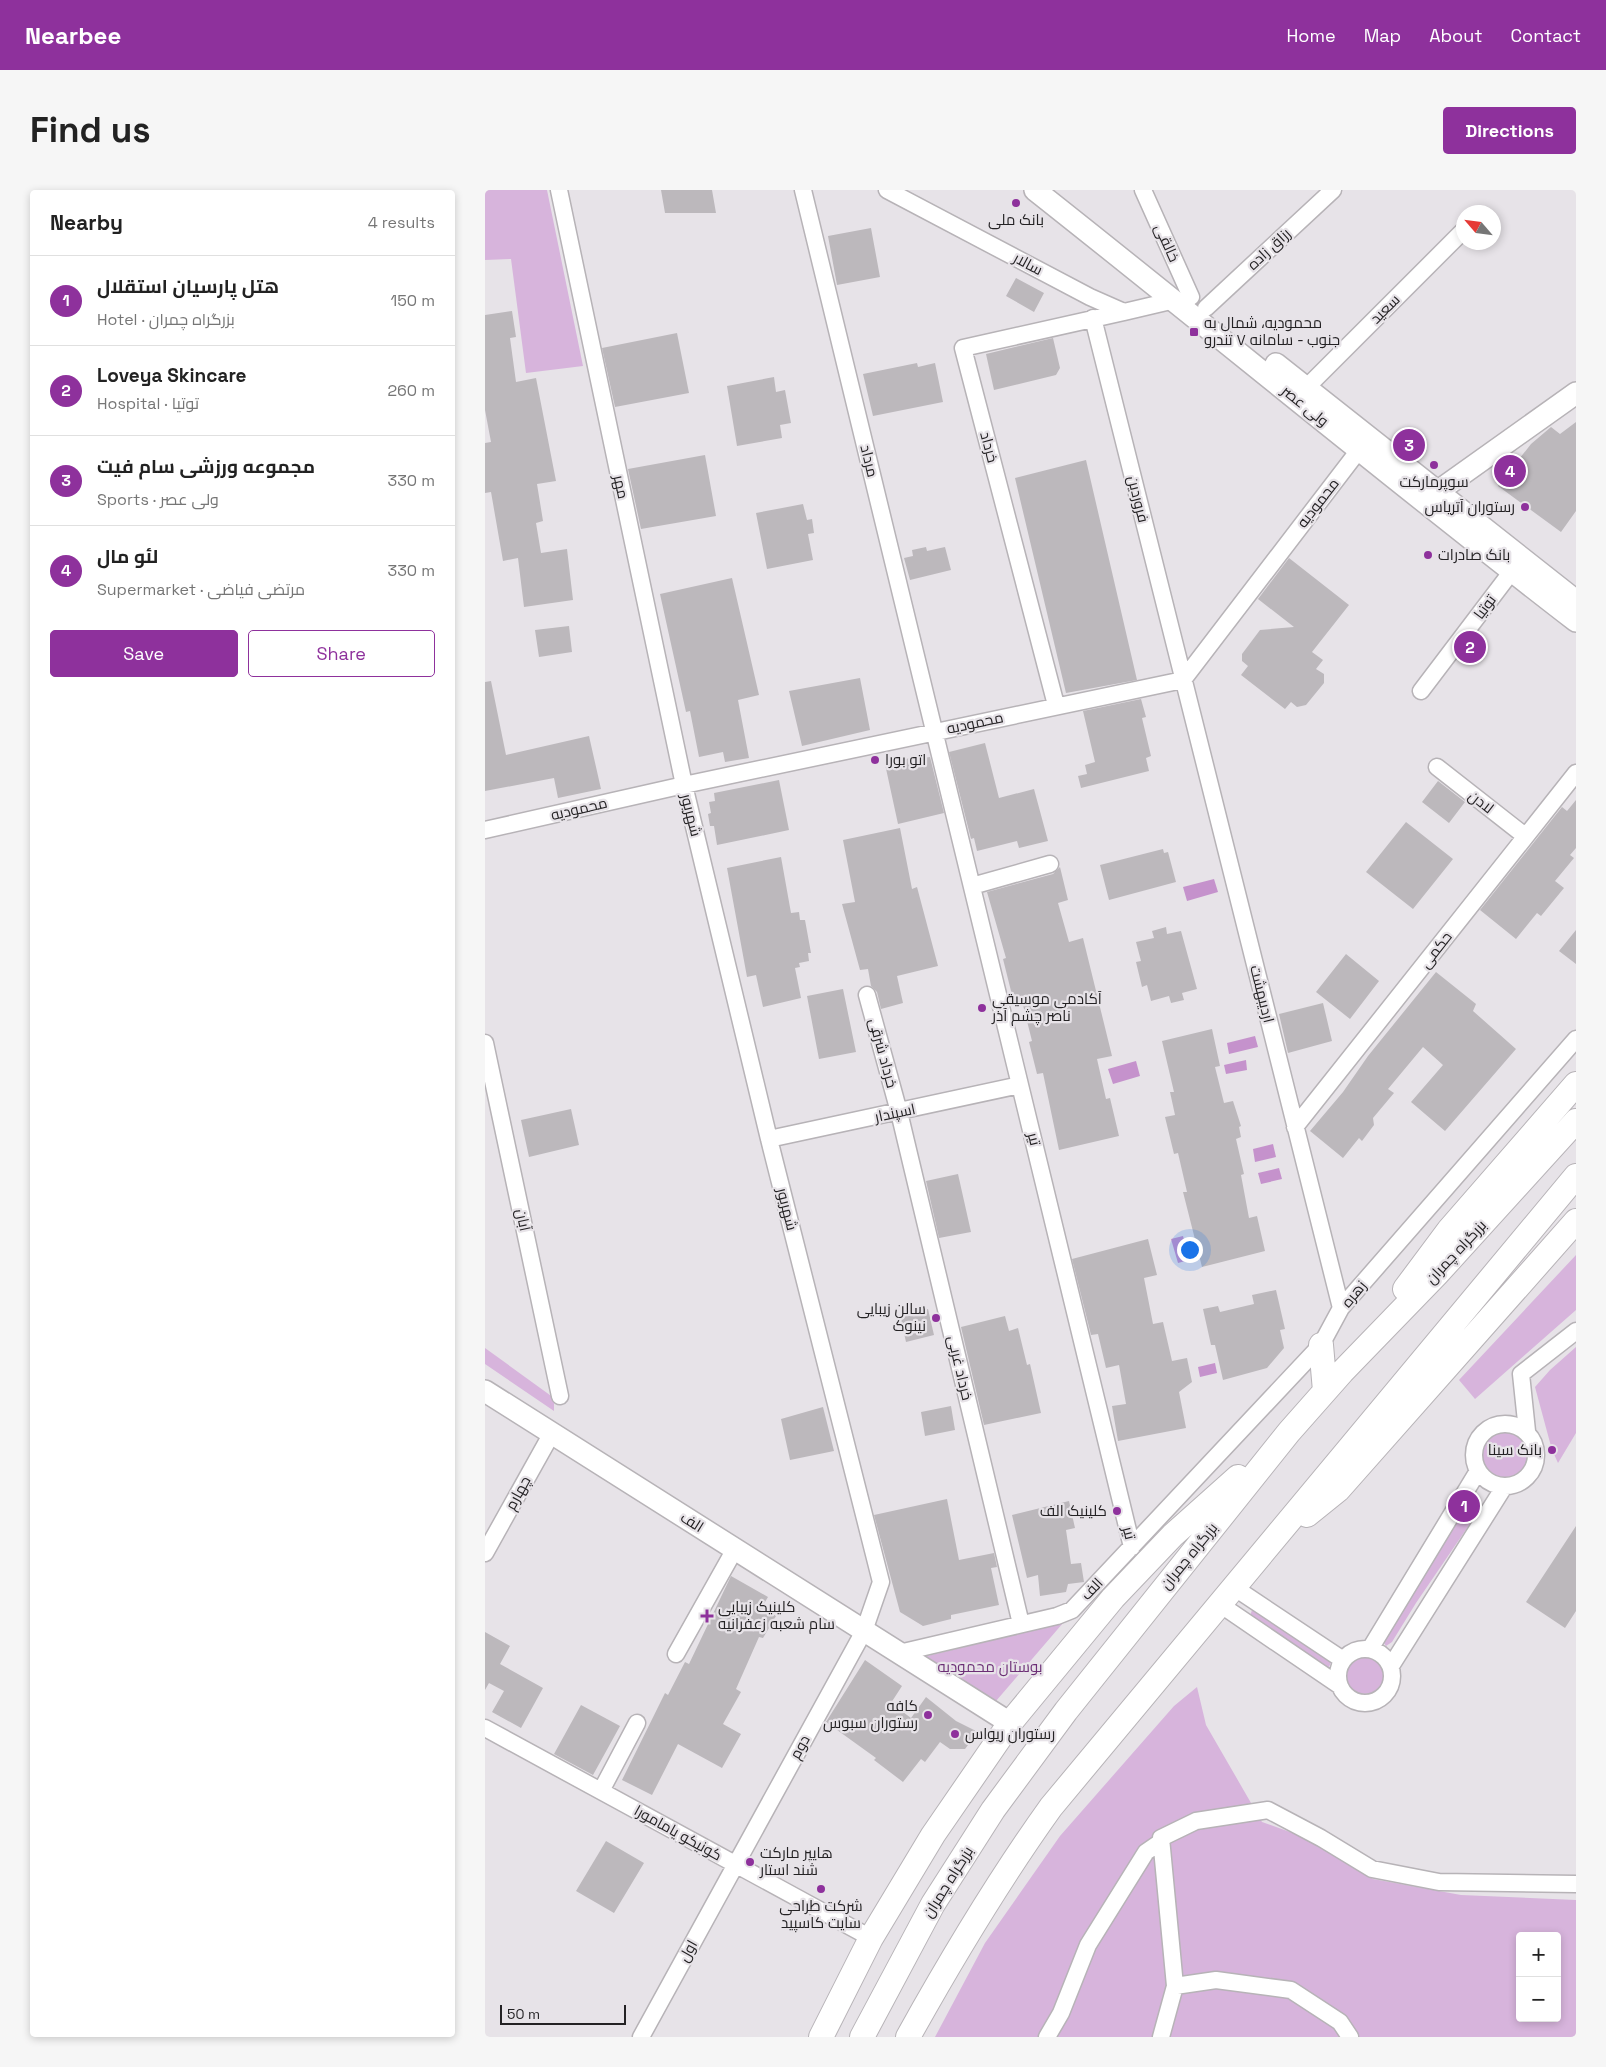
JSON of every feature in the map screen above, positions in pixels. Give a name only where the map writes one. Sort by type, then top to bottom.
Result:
[{"type":"highway","points":[[1342,1372],[1449,1230],[1576,1084]]},
{"type":"highway","name":"بزرگراه چمران","points":[[862,2037],[933,1904],[993,1810],[1072,1704],[1289,1432],[1342,1372],[1436,1275],[1576,1121]]},
{"type":"highway","points":[[908,2037],[964,1937],[1014,1858],[1051,1807],[1123,1718],[1228,1597],[1265,1549],[1576,1176]]},
{"type":"highway","points":[[1265,1549],[1338,1490],[1576,1221]]},
{"type":"highway","points":[[1321,1345],[1325,1391]]},
{"type":"highway","points":[[821,2037],[871,1938],[933,1835],[1010,1723],[1113,1598],[1167,1542],[1289,1432]]},
{"type":"main road","name":"ولی عصر","points":[[1035,190],[1306,388],[1576,601]]},
{"type":"main road","name":"ولی عصر","points":[[1056,190],[1190,302],[1359,450],[1576,621]]},
{"type":"main road","points":[[1437,492],[1576,393]]},
{"type":"main road","name":"الف","points":[[485,1392],[1010,1723]]},
{"type":"street","name":"مهر","points":[[559,190],[684,785]]},
{"type":"street","name":"مرداد","points":[[803,190],[935,732]]},
{"type":"street","name":"سالار","points":[[887,190],[1090,297],[1124,312]]},
{"type":"street","name":"خالقی","points":[[1143,190],[1190,302]]},
{"type":"street","name":"رزاق زاده","points":[[1190,302],[1333,190]]},
{"type":"street","name":"سعید","points":[[1306,388],[1456,238]]},
{"type":"street","points":[[1124,312],[1190,302]]},
{"type":"street","name":"خرداد","points":[[1056,705],[963,348],[1124,312]]},
{"type":"street","name":"فروردین","points":[[1093,318],[1183,680]]},
{"type":"street","name":"محمودیه","points":[[485,830],[1056,705],[1183,680],[1359,450]]},
{"type":"street","name":"توتیا","points":[[1421,691],[1512,571]]},
{"type":"street","name":"اردیبهشت","points":[[1183,680],[1341,1308]]},
{"type":"street","name":"تیر","points":[[935,732],[1132,1547]]},
{"type":"street","name":"لادن","points":[[1437,767],[1525,836]]},
{"type":"street","name":"حکمی","points":[[1295,1127],[1576,773]]},
{"type":"street","name":"شهریور","points":[[684,785],[769,1139],[881,1582],[864,1631]]},
{"type":"street","points":[[972,886],[1050,864]]},
{"type":"street","name":"خرداد شرقی","points":[[867,995],[899,1112]]},
{"type":"street","name":"زهره","points":[[1132,1547],[1321,1345],[1341,1308],[1576,1039]]},
{"type":"street","name":"آبان","points":[[485,1043],[560,1396]]},
{"type":"street","name":"اسپندار","points":[[769,1139],[1020,1085]]},
{"type":"street","name":"خرداد غربی","points":[[899,1112],[1021,1624]]},
{"type":"street","points":[[1527,1431],[1509,1423],[1489,1427],[1476,1442],[1474,1462],[1484,1479],[1504,1487],[1515,1485],[1524,1480],[1534,1467],[1537,1451],[1527,1431],[1521,1374],[1576,1331]]},
{"type":"street","name":"چهارم","points":[[485,1553],[552,1433]]},
{"type":"street","points":[[1370,1649],[1478,1471]]},
{"type":"street","points":[[1391,1666],[1504,1487]]},
{"type":"street","name":"الف","points":[[899,1653],[1057,1616],[1072,1610],[1132,1547]]},
{"type":"street","points":[[676,1654],[735,1549]]},
{"type":"street","points":[[1228,1597],[1343,1660]]},
{"type":"street","points":[[1228,1597],[1340,1686],[1352,1700],[1371,1702],[1379,1699],[1391,1685],[1391,1666],[1386,1658],[1370,1649],[1355,1650],[1343,1660],[1339,1668],[1340,1686]]},
{"type":"street","name":"دوم","points":[[736,1864],[864,1631]]},
{"type":"street","points":[[601,1791],[637,1723]]},
{"type":"street","name":"کونیکو یامامورا","points":[[485,1728],[871,1938]]},
{"type":"street","points":[[1047,2037],[1061,2013],[1088,1945],[1146,1852],[1161,1841],[1161,1838],[1196,1820],[1268,1810],[1321,1838],[1372,1869],[1439,1882],[1576,1884]]},
{"type":"street","points":[[1161,1841],[1175,1986],[1161,2037]]},
{"type":"street","name":"اول","points":[[641,2037],[736,1864]]},
{"type":"street","points":[[1175,1986],[1216,1980],[1291,1990],[1340,2022],[1350,2037]]},
{"type":"green space","points":[[485,190],[547,190],[583,366],[526,373],[511,259],[485,260]]},
{"type":"green space","points":[[1576,1255],[1576,1310],[1475,1399],[1459,1380]]},
{"type":"green space","points":[[1576,1347],[1576,1433],[1558,1463],[1552,1450],[1535,1387],[1550,1370]]},
{"type":"green space","points":[[485,1348],[554,1398],[554,1411],[485,1364]]},
{"type":"green space","points":[[1499,1432],[1509,1432],[1521,1438],[1526,1446],[1526,1464],[1521,1472],[1513,1477],[1499,1478],[1491,1475],[1484,1468],[1481,1460],[1481,1450],[1484,1442],[1491,1435]]},
{"type":"green space","points":[[1475,1501],[1480,1505],[1480,1509],[1416,1603],[1392,1642],[1386,1646],[1380,1637],[1469,1504]]},
{"type":"green space","points":[[1256,1608],[1332,1660],[1329,1667],[1326,1668],[1250,1616],[1252,1610]]},
{"type":"green space","name":"بوستان محمودیه","points":[[1063,1623],[996,1701],[919,1658]]},
{"type":"green space","points":[[1365,1656],[1378,1662],[1384,1675],[1378,1688],[1365,1694],[1352,1688],[1346,1675],[1352,1662]]},
{"type":"green space","points":[[1197,1687],[1206,1725],[1262,1822],[1301,1836],[1373,1879],[1461,1895],[1576,1900],[1576,2037],[935,2037],[985,1943],[1060,1836],[1174,1706]]},
{"type":"shaded area","points":[[1214,879],[1218,892],[1187,901],[1183,887]]},
{"type":"shaded area","points":[[1255,1036],[1258,1047],[1229,1054],[1227,1043]]},
{"type":"shaded area","points":[[1246,1060],[1247,1070],[1226,1074],[1224,1065]]},
{"type":"shaded area","points":[[1136,1061],[1140,1076],[1113,1084],[1108,1069]]},
{"type":"shaded area","points":[[1273,1144],[1276,1157],[1255,1162],[1253,1149]]},
{"type":"shaded area","points":[[1279,1168],[1282,1179],[1261,1184],[1258,1173]]},
{"type":"shaded area","points":[[1183,1236],[1189,1260],[1178,1263],[1171,1239]]},
{"type":"shaded area","points":[[1215,1363],[1217,1373],[1200,1377],[1198,1367]]},
{"type":"building","points":[[661,190],[712,190],[716,213],[665,213]]},
{"type":"building","points":[[871,228],[880,277],[837,285],[828,236]]},
{"type":"building","points":[[1016,278],[1044,293],[1034,312],[1006,296]]},
{"type":"building","points":[[512,311],[516,337],[510,338],[516,382],[536,378],[556,481],[537,484],[543,521],[536,523],[541,553],[567,549],[573,600],[524,607],[518,558],[503,561],[491,492],[485,493],[485,443],[491,442],[485,410],[485,315]]},
{"type":"building","points":[[677,333],[689,393],[615,407],[602,348]]},
{"type":"building","points":[[1053,338],[1060,368],[1056,375],[994,390],[986,354]]},
{"type":"building","points":[[917,363],[918,367],[935,363],[943,402],[873,416],[863,374]]},
{"type":"building","points":[[774,377],[776,392],[785,390],[791,423],[780,425],[782,438],[737,446],[727,386]]},
{"type":"building","points":[[1576,422],[1576,511],[1561,532],[1498,486],[1531,444],[1551,427],[1560,434]]},
{"type":"building","points":[[705,455],[716,516],[641,529],[628,469]]},
{"type":"building","points":[[1086,460],[1137,680],[1066,693],[1015,478]]},
{"type":"building","points":[[803,504],[807,520],[812,519],[814,533],[808,534],[813,560],[767,569],[756,513]]},
{"type":"building","points":[[926,547],[927,551],[945,547],[951,570],[910,580],[904,558],[913,556],[912,550]]},
{"type":"building","points":[[1289,558],[1349,605],[1312,652],[1323,660],[1316,669],[1324,674],[1324,683],[1306,705],[1297,707],[1291,702],[1285,709],[1241,675],[1248,666],[1242,661],[1242,654],[1260,630],[1294,627],[1258,599]]},
{"type":"building","points":[[732,578],[759,695],[738,700],[749,758],[725,762],[723,752],[699,757],[690,711],[686,712],[660,594]]},
{"type":"building","points":[[569,626],[572,652],[539,657],[535,630]]},
{"type":"building","points":[[860,678],[870,730],[802,746],[789,691]]},
{"type":"building","points":[[491,681],[506,755],[589,736],[601,789],[558,798],[554,778],[485,791],[485,682]]},
{"type":"building","points":[[1141,699],[1146,717],[1142,718],[1151,756],[1146,758],[1149,771],[1081,788],[1078,776],[1087,774],[1085,765],[1095,762],[1083,711]]},
{"type":"building","points":[[985,743],[999,798],[1034,789],[1048,841],[1019,848],[1017,841],[977,851],[974,838],[971,839],[949,752]]},
{"type":"building","points":[[923,755],[923,758],[930,757],[944,813],[898,824],[885,764]]},
{"type":"building","points":[[779,780],[789,830],[717,845],[714,826],[710,826],[708,814],[711,813],[709,802],[715,801],[714,793]]},
{"type":"building","points":[[1438,781],[1465,802],[1449,823],[1422,802]]},
{"type":"building","points":[[1576,800],[1576,848],[1570,855],[1574,858],[1555,881],[1564,888],[1541,916],[1537,913],[1516,939],[1480,910],[1562,807],[1567,811]]},
{"type":"building","points":[[1406,822],[1453,859],[1413,909],[1366,872]]},
{"type":"building","points":[[900,828],[912,889],[917,887],[938,966],[897,976],[903,1003],[881,1009],[877,992],[871,986],[868,969],[860,970],[842,904],[855,902],[843,840]]},
{"type":"building","points":[[1163,849],[1164,853],[1168,852],[1176,882],[1109,900],[1100,865]]},
{"type":"building","points":[[781,857],[791,913],[799,912],[800,920],[805,920],[811,953],[808,953],[809,961],[799,963],[800,967],[795,968],[801,998],[763,1007],[756,975],[747,977],[727,868]]},
{"type":"building","points":[[1060,867],[1068,900],[1058,903],[1069,942],[1083,938],[1112,1056],[1097,1059],[1106,1099],[1110,1098],[1119,1136],[1059,1150],[1043,1073],[1037,1074],[1029,1042],[1032,1041],[1021,997],[1013,999],[1003,959],[1006,958],[987,892],[1053,874]]},
{"type":"building","points":[[1166,927],[1167,934],[1181,931],[1197,989],[1182,993],[1184,1000],[1171,1003],[1169,996],[1151,1001],[1147,985],[1142,987],[1136,962],[1141,961],[1136,942],[1154,938],[1152,931]]},
{"type":"building","points":[[1576,930],[1576,964],[1559,951]]},
{"type":"building","points":[[1346,954],[1379,981],[1350,1019],[1316,992]]},
{"type":"building","points":[[1436,972],[1476,1004],[1473,1011],[1516,1049],[1445,1131],[1411,1102],[1443,1065],[1423,1047],[1388,1089],[1394,1093],[1373,1118],[1374,1125],[1362,1141],[1359,1138],[1343,1158],[1310,1131],[1343,1092],[1368,1056]]},
{"type":"building","points":[[843,989],[856,1052],[819,1059],[807,996]]},
{"type":"building","points":[[1323,1003],[1332,1041],[1288,1053],[1279,1014]]},
{"type":"building","points":[[1212,1029],[1220,1066],[1215,1067],[1224,1103],[1233,1101],[1241,1126],[1239,1127],[1241,1137],[1236,1139],[1244,1174],[1241,1175],[1249,1218],[1257,1216],[1265,1251],[1202,1267],[1183,1192],[1187,1192],[1178,1153],[1174,1154],[1165,1117],[1175,1115],[1170,1092],[1174,1092],[1162,1041]]},
{"type":"building","points":[[571,1109],[579,1145],[529,1157],[521,1120]]},
{"type":"building","points":[[958,1174],[971,1232],[939,1238],[926,1181]]},
{"type":"building","points":[[1148,1239],[1157,1275],[1144,1278],[1153,1324],[1163,1322],[1172,1361],[1187,1358],[1192,1382],[1179,1392],[1186,1428],[1118,1441],[1112,1406],[1126,1404],[1119,1365],[1106,1368],[1098,1334],[1091,1335],[1072,1259]]},
{"type":"building","points":[[1276,1290],[1285,1329],[1280,1330],[1284,1348],[1267,1368],[1223,1380],[1215,1345],[1211,1345],[1203,1309],[1218,1306],[1220,1312],[1254,1304],[1252,1295]]},
{"type":"building","points":[[928,1309],[934,1335],[906,1342],[900,1315]]},
{"type":"building","points":[[1005,1316],[1009,1331],[1018,1328],[1027,1365],[1030,1364],[1041,1413],[984,1425],[961,1327]]},
{"type":"building","points":[[951,1406],[955,1430],[925,1436],[921,1412]]},
{"type":"building","points":[[823,1407],[834,1451],[790,1460],[781,1419]]},
{"type":"building","points":[[947,1499],[959,1560],[994,1553],[997,1567],[991,1568],[999,1605],[951,1615],[951,1619],[923,1626],[900,1612],[874,1515]]},
{"type":"building","points":[[1069,1501],[1075,1528],[1066,1530],[1071,1564],[1081,1563],[1084,1582],[1068,1584],[1066,1592],[1040,1596],[1038,1575],[1027,1578],[1012,1515]]},
{"type":"building","points":[[1576,1526],[1576,1611],[1565,1628],[1526,1602]]},
{"type":"building","points":[[731,1576],[768,1597],[762,1607],[776,1616],[763,1638],[759,1637],[736,1689],[741,1692],[723,1724],[741,1734],[722,1768],[678,1744],[652,1795],[622,1780],[665,1693],[668,1695],[685,1662],[689,1664]]},
{"type":"building","points":[[485,1632],[510,1646],[500,1664],[543,1688],[521,1728],[492,1712],[504,1691],[489,1683],[485,1690]]},
{"type":"building","points":[[865,1660],[902,1686],[891,1703],[911,1718],[926,1697],[956,1721],[978,1732],[965,1749],[950,1749],[940,1742],[925,1762],[921,1759],[903,1782],[874,1760],[876,1758],[826,1722]]},
{"type":"building","points":[[581,1705],[620,1726],[593,1775],[554,1754]]},
{"type":"building","points":[[606,1841],[644,1863],[614,1913],[576,1891]]},
{"type":"place","name":"بانک ملی","points":[[1016,203]]},
{"type":"place","name":"محمودیه، شمال به جنوب - سامانه ۷ تندرو","points":[[1194,332]]},
{"type":"place","name":"مجموعه ورزشی سام فیت","points":[[1409,445]]},
{"type":"place","name":"سوپرمارکت","points":[[1434,465]]},
{"type":"place","name":"لئو مال","points":[[1510,471]]},
{"type":"place","name":"رستوران آتریاس","points":[[1525,507]]},
{"type":"place","name":"بانک صادرات","points":[[1428,555]]},
{"type":"place","name":"Loveya Skincare","points":[[1470,647]]},
{"type":"place","name":"اتو بورا","points":[[875,760]]},
{"type":"place","name":"آکادمی موسیقی ناصر چشم آذر","points":[[982,1008]]},
{"type":"place","name":"سالن زیبایی نینوک","points":[[936,1318]]},
{"type":"place","name":"بانک سینا","points":[[1552,1450]]},
{"type":"place","name":"هتل پارسیان استقلال","points":[[1464,1506]]},
{"type":"place","name":"کلینیک الف","points":[[1117,1511]]},
{"type":"place","name":"کلینیک زیبایی سام شعبه زعفرانیه","points":[[707,1616]]},
{"type":"place","name":"کافه رستوران سبوس","points":[[928,1715]]},
{"type":"place","name":"رستوران ریواس","points":[[955,1734]]},
{"type":"place","name":"هایپر مارکت شند استار","points":[[750,1862]]},
{"type":"place","name":"شرکت طراحی سایت کاسپید","points":[[821,1889]]}]
